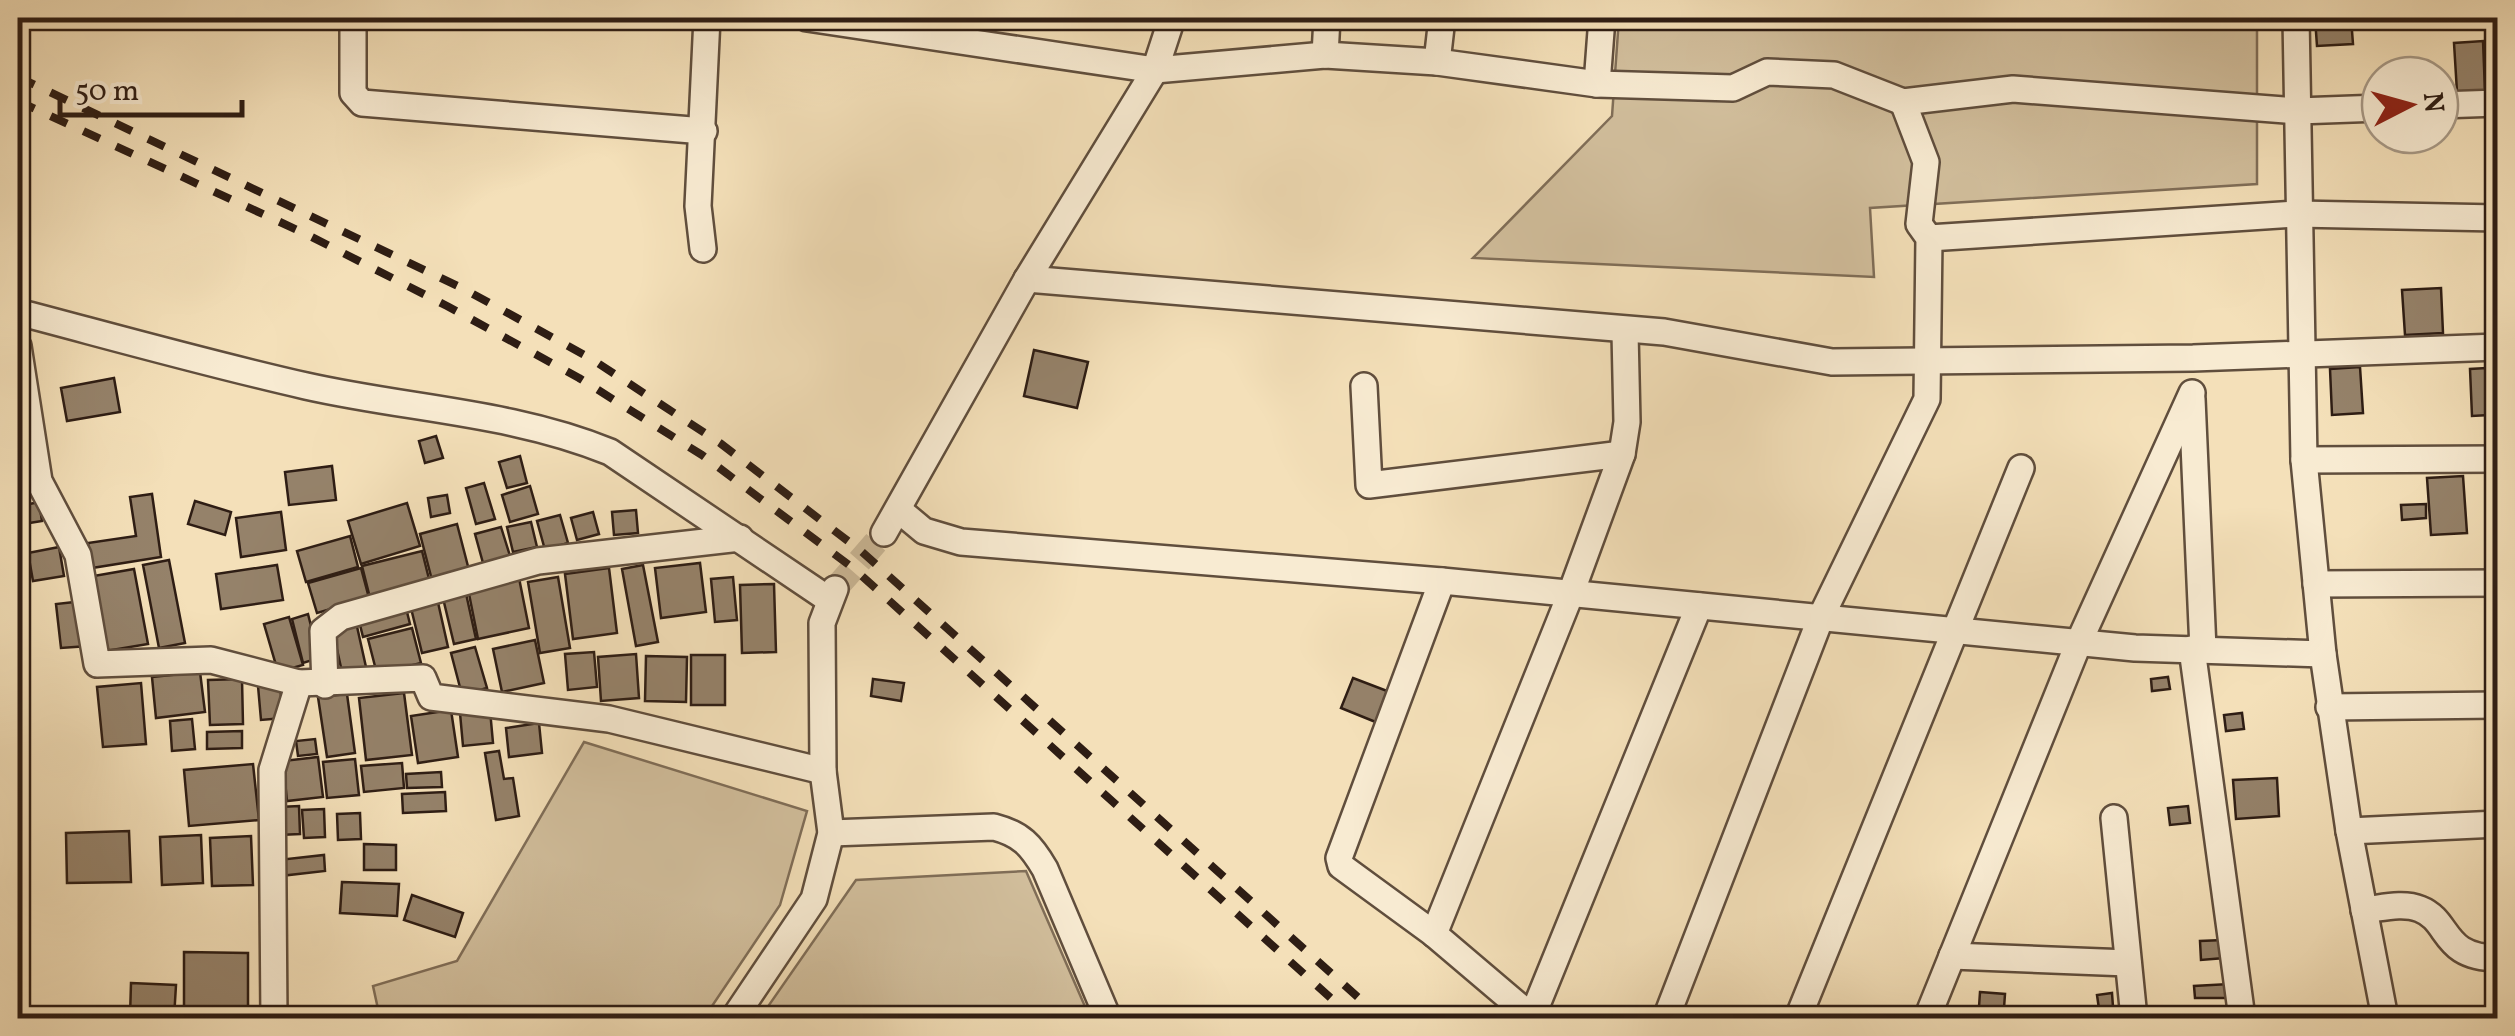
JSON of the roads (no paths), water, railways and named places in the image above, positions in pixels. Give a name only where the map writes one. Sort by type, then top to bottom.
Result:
[{"type":"street","points":[[353,18],[353,93],[362,103],[704,131]]},
{"type":"street","points":[[703,250],[698,206],[707,18]]},
{"type":"street","points":[[807,18],[1155,70],[1325,55],[1437,62],[1597,84],[1733,88],[1766,72],[1834,76],[1903,102],[2013,89],[2298,111],[2360,109]]},
{"type":"street","points":[[884,533],[1027,279],[1155,70],[1172,18]]},
{"type":"street","points":[[1325,55],[1327,18]]},
{"type":"street","points":[[1437,62],[1442,18]]},
{"type":"street","points":[[1597,84],[1602,18]]},
{"type":"street","points":[[2296,18],[2304,460],[2330,707],[2348,831],[2385,1018]]},
{"type":"street","points":[[1666,1018],[1821,618],[1928,398],[1929,238],[1919,224],[1926,162],[1903,102]]},
{"type":"street","points":[[2460,105],[2498,103]]},
{"type":"street","points":[[1929,238],[2298,214],[2498,218]]},
{"type":"street","points":[[1027,279],[1624,332],[1664,332],[1832,362],[2193,358],[2498,347]]},
{"type":"street","points":[[18,312],[306,386],[529,423],[610,452],[832,594],[822,623],[823,771],[831,833],[814,899],[734,1018]]},
{"type":"street","points":[[1434,934],[1571,594],[1622,454],[1627,422],[1624,332]]},
{"type":"street","points":[[18,346],[39,481],[78,554],[98,664],[210,660],[312,684],[422,678],[431,697],[609,719],[823,771]]},
{"type":"street","points":[[2193,358],[2197,649],[2242,1018]]},
{"type":"street","points":[[1364,386],[1369,485],[1622,454]]},
{"type":"street","points":[[1927,1018],[2080,642],[2192,393]]},
{"type":"street","points":[[2304,460],[2498,459]]},
{"type":"street","points":[[1798,1018],[2021,468]]},
{"type":"street","points":[[900,510],[924,532],[962,542],[1442,581],[2080,642],[2323,654]]},
{"type":"street","points":[[274,1018],[272,770],[312,684],[324,630],[341,617],[538,561],[740,538]]},
{"type":"street","points":[[1442,581],[1340,844],[1339,858],[1341,866],[1434,934],[1532,1018],[1700,606]]},
{"type":"street","points":[[2316,584],[2498,583]]},
{"type":"street","points":[[2330,707],[2498,706]]},
{"type":"street","points":[[2114,818],[2134,1018]]},
{"type":"street","points":[[2348,831],[2498,824]]},
{"type":"street","points":[[831,833],[994,827],[1014,832],[1032,846],[1045,869],[1108,1018]]},
{"type":"street","points":[[2364,910],[2408,906],[2426,911],[2455,947],[2479,958],[2498,958]]},
{"type":"street","points":[[1952,956],[2128,963]]},
{"type":"tunnel","points":[[835,589],[884,533]]},
{"type":"railway","points":[[18,77],[462,288],[590,358],[720,443],[861,551],[1381,1018]]},
{"type":"railway","points":[[18,101],[306,234],[447,306],[579,378],[702,455],[853,568],[1353,1018]]}]
